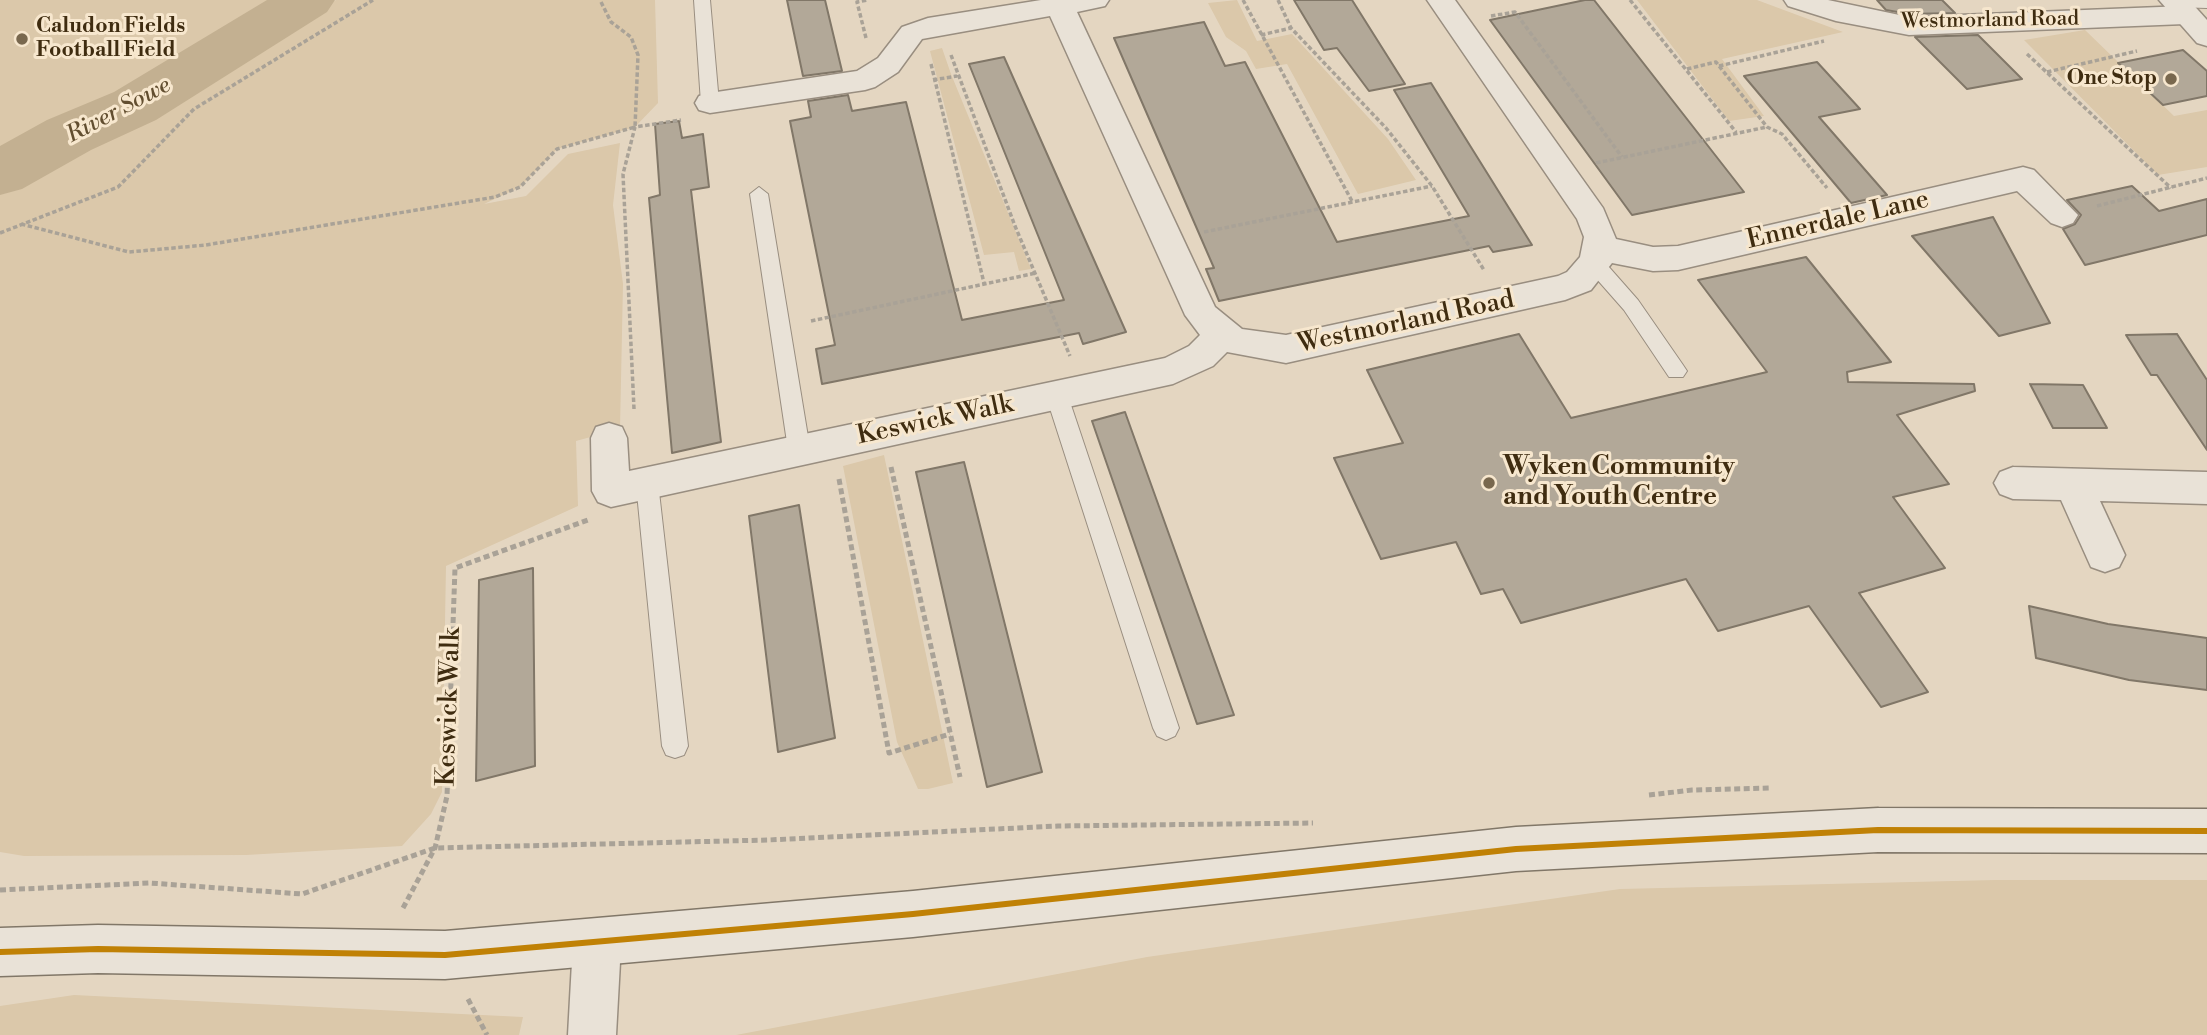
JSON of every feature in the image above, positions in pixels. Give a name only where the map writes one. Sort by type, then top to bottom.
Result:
[{"type":"street","points":[[710,103],[865,80],[888,65],[907,38],[934,26],[1095,0]]},
{"type":"street","name":"Westmorland Road","points":[[1798,0],[1846,15],[1889,24],[1930,26],[2185,5]]},
{"type":"street","name":"Westmorland Road","points":[[1052,5],[1194,304],[1222,335],[1253,346],[1286,349],[1565,287],[1578,281],[1597,256]]},
{"type":"street","points":[[2185,5],[2207,37]]},
{"type":"street","points":[[1448,11],[1592,216],[1600,237],[1597,256]]},
{"type":"street","name":"Ennerdale Lane","points":[[1597,256],[1678,258],[2023,178],[2062,215]]},
{"type":"street","name":"Keswick Walk","points":[[622,428],[611,491],[1070,393],[1188,365],[1222,335]]},
{"type":"street","points":[[2012,483],[2207,488]]},
{"type":"street","points":[[2074,486],[2105,555]]},
{"type":"street","points":[[0,952],[98,949],[445,955],[597,944],[913,914],[1516,849],[1878,830],[2207,831]]},
{"type":"street","points":[[592,1035],[597,944]]},
{"type":"lane","points":[[702,0],[710,103]]},
{"type":"lane","points":[[759,194],[816,446]]},
{"type":"lane","points":[[1597,256],[1676,371]]},
{"type":"lane","points":[[1070,393],[1166,728]]},
{"type":"lane","points":[[643,484],[675,746]]},
{"type":"path","points":[[0,233],[118,187],[194,109],[228,86],[347,19],[373,0]]},
{"type":"path","points":[[600,0],[611,22],[631,37],[638,55],[635,127],[623,174],[622,428]]},
{"type":"path","points":[[1243,0],[1353,203]]},
{"type":"path","points":[[1278,0],[1291,28],[1386,128],[1432,186],[1501,302]]},
{"type":"path","points":[[1630,0],[1736,132]]},
{"type":"path","points":[[1448,11],[1515,12],[1622,157]]},
{"type":"path","points":[[1998,22],[2015,42],[2171,188]]},
{"type":"path","points":[[934,26],[957,76],[1036,273],[1070,393]]},
{"type":"path","points":[[934,26],[933,80],[985,283]]},
{"type":"path","points":[[1262,35],[1291,28]]},
{"type":"path","points":[[1719,66],[1827,40]]},
{"type":"path","points":[[1687,69],[1716,62],[1767,127],[1782,134],[1853,218]]},
{"type":"path","points":[[933,80],[957,76]]},
{"type":"path","points":[[21,224],[129,252],[206,245],[495,197],[520,187],[557,149],[635,127],[712,115],[710,103]]},
{"type":"path","points":[[1562,173],[1622,157],[1767,127]]},
{"type":"path","points":[[2062,215],[2207,178]]},
{"type":"path","points":[[1165,240],[1432,186]]},
{"type":"path","points":[[806,323],[1036,273]]},
{"type":"path","points":[[888,431],[889,457],[960,777]]},
{"type":"path","points":[[816,446],[889,753],[950,734]]},
{"type":"path","name":"Keswick Walk","points":[[379,954],[435,848],[447,796],[455,568],[632,504],[643,484]]},
{"type":"path","points":[[1640,796],[1692,790],[1784,788]]},
{"type":"path","points":[[0,890],[150,883],[302,894],[435,848],[768,840],[1058,826],[1325,822]]},
{"type":"path","points":[[463,988],[487,1035]]},
{"type":"shaded area","points":[[0,0],[279,0],[229,35],[0,160]]},
{"type":"shaded area","points":[[336,0],[655,0],[658,103],[635,127],[557,149],[520,187],[484,204],[526,196],[568,154],[620,143],[613,205],[623,284],[620,429],[576,441],[578,506],[446,566],[442,792],[431,814],[402,846],[246,855],[24,856],[0,852],[0,188],[145,122]]},
{"type":"shaded area","points":[[1237,0],[1257,41],[1292,34],[1388,139],[1416,180],[1358,194],[1287,64],[1256,69],[1246,51],[1226,37],[1208,3]]},
{"type":"shaded area","points":[[1637,0],[1757,0],[1843,32],[1722,59],[1764,116],[1729,121]]},
{"type":"shaded area","points":[[2085,30],[2174,116],[2207,110],[2207,167],[2158,175],[2024,40]]},
{"type":"shaded area","points":[[942,48],[1031,269],[1019,271],[1014,252],[984,255],[930,51]]},
{"type":"shaded area","points":[[884,455],[953,783],[928,789],[918,789],[897,742],[843,466]]},
{"type":"shaded area","points":[[1995,880],[2207,880],[2207,1035],[736,1035],[1147,957],[1620,889]]},
{"type":"shaded area","points":[[74,995],[523,1017],[519,1035],[0,1035],[0,1006]]},
{"type":"building","points":[[787,0],[825,0],[842,71],[803,76]]},
{"type":"building","points":[[1294,0],[1352,0],[1405,84],[1369,91],[1337,48],[1324,50]]},
{"type":"building","points":[[1594,0],[1744,192],[1632,215],[1490,20]]},
{"type":"building","points":[[1877,0],[1942,0],[1955,13],[1909,14],[1886,10]]},
{"type":"building","points":[[1204,22],[1225,66],[1245,62],[1337,242],[1469,216],[1394,90],[1431,83],[1532,245],[1493,252],[1489,246],[1219,301],[1206,269],[1214,268],[1114,38]]},
{"type":"building","points":[[1978,35],[2022,79],[1967,89],[1915,37]]},
{"type":"building","name":"One Stop","points":[[2183,50],[2207,71],[2207,96],[2163,105],[2118,63]]},
{"type":"building","points":[[1004,57],[1126,332],[1083,344],[1079,333],[822,384],[816,349],[835,345],[790,121],[811,117],[808,101],[848,95],[852,111],[906,102],[962,320],[1064,300],[969,64]]},
{"type":"building","points":[[1817,62],[1860,109],[1819,117],[1887,195],[1851,203],[1744,76]]},
{"type":"building","points":[[679,121],[682,138],[703,134],[709,187],[691,190],[721,442],[672,453],[649,198],[660,195],[655,124]]},
{"type":"building","points":[[2132,186],[2159,211],[2207,199],[2207,235],[2085,265],[2063,229],[2075,224],[2081,215],[2067,200]]},
{"type":"building","points":[[1993,217],[2050,323],[1999,336],[1912,236]]},
{"type":"building","name":"Wyken Community and Youth Centre","points":[[1806,257],[1891,362],[1847,372],[1848,382],[1974,384],[1975,391],[1897,415],[1949,484],[1893,497],[1945,568],[1859,593],[1928,692],[1881,707],[1809,606],[1718,631],[1686,579],[1521,623],[1503,589],[1481,594],[1456,542],[1381,559],[1334,458],[1403,443],[1367,370],[1519,334],[1571,418],[1767,372],[1698,280]]},
{"type":"building","points":[[2177,334],[2207,380],[2207,450],[2157,375],[2151,375],[2126,335]]},
{"type":"building","points":[[2030,384],[2083,385],[2107,428],[2053,428]]},
{"type":"building","points":[[1125,412],[1234,715],[1197,724],[1092,421]]},
{"type":"building","points":[[964,462],[1042,772],[987,787],[916,472]]},
{"type":"building","points":[[799,505],[835,738],[778,752],[749,516]]},
{"type":"building","points":[[533,568],[535,766],[476,781],[479,580]]},
{"type":"building","points":[[2029,606],[2108,624],[2207,638],[2207,690],[2129,680],[2036,658]]},
{"type":"waterway","name":"River Sowe","points":[[0,173],[69,135],[135,106],[307,0]]},
{"type":"transit line","points":[[0,952],[98,949],[445,955],[913,914],[1516,849],[1878,830],[2207,831]]},
{"type":"place","name":"Caludon Fields Football Field","points":[[22,39]]},
{"type":"place","name":"One Stop","points":[[2171,79]]},
{"type":"place","name":"Wyken Community and Youth Centre","points":[[1489,483]]}]
